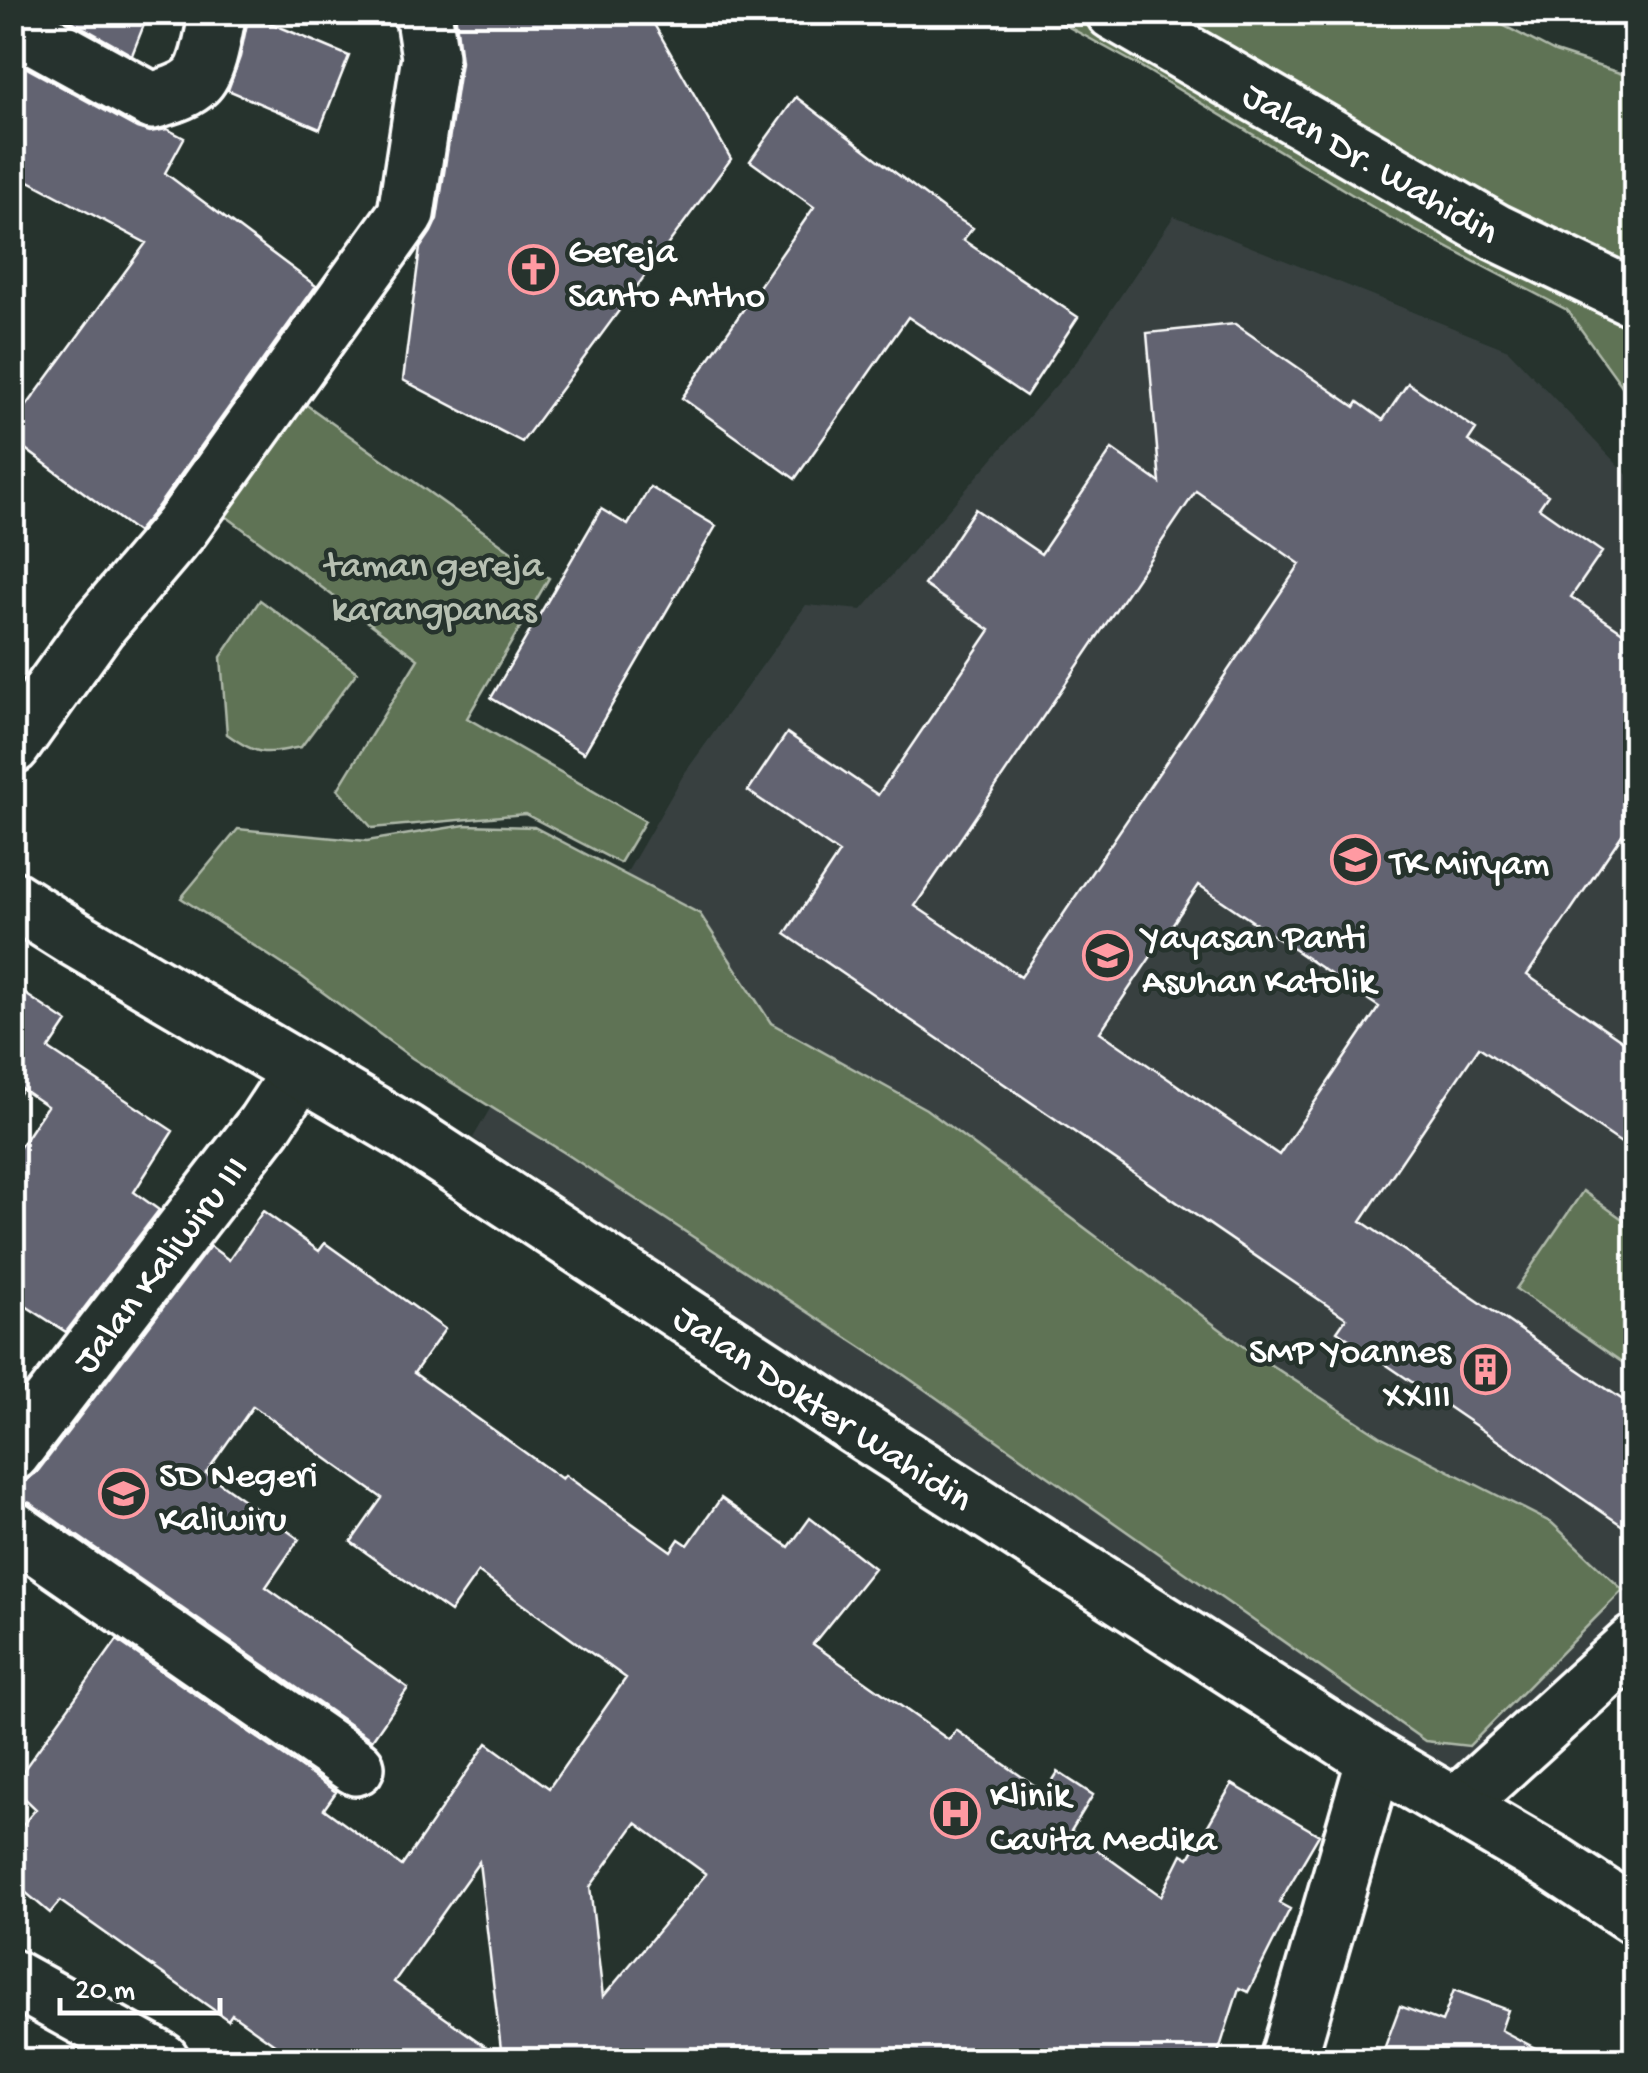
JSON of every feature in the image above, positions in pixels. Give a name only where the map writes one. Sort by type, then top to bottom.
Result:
[{"type":"main road","points":[[12,24],[152,102],[198,80],[218,12]]},
{"type":"main road","points":[[12,746],[98,626],[181,528],[406,214],[430,57],[423,12]]},
{"type":"main road","name":"Jalan Dr. Wahidin","points":[[1114,12],[1496,232],[1636,299]]},
{"type":"main road","name":"Jalan Dokter Wahidin","points":[[12,899],[405,1132],[1374,1759],[1554,1864],[1636,1917]]},
{"type":"main road","name":"Jalan Kaliwiru III","points":[[12,1453],[254,1138],[300,1072]]},
{"type":"main road","points":[[12,1529],[356,1767]]},
{"type":"main road","points":[[1456,1806],[1636,1642]]},
{"type":"main road","points":[[1288,2060],[1374,1759]]},
{"type":"main road","points":[[12,1978],[161,2060]]},
{"type":"shaded area","name":"Yayasan Panti Asuhan Katolik","points":[[1174,216],[1508,350],[1635,483],[1635,1631],[1464,1792],[473,1138],[684,774],[806,605],[862,610],[1077,361]]},
{"type":"green space","points":[[1043,13],[1479,13],[1555,52],[1635,78],[1635,404],[1567,310],[1389,217],[1138,65]]},
{"type":"green space","name":"taman gereja karangpanas","points":[[301,401],[549,578],[467,718],[645,821],[620,863],[525,814],[372,828],[338,789],[418,659],[219,511]]},
{"type":"green space","points":[[260,600],[357,672],[301,747],[262,752],[227,734],[221,657]]},
{"type":"green space","points":[[465,825],[534,827],[700,914],[771,1023],[926,1109],[1248,1350],[1380,1436],[1552,1523],[1623,1590],[1469,1746],[1425,1741],[904,1375],[565,1153],[412,1058],[302,977],[181,898],[238,829],[367,841]]},
{"type":"green space","points":[[1583,1191],[1635,1228],[1635,1371],[1516,1289]]},
{"type":"building","points":[[56,12],[149,12],[132,55]]},
{"type":"building","name":"Gereja Santo Antho","points":[[455,12],[647,12],[731,159],[522,442],[403,380],[420,248],[437,219],[461,62]]},
{"type":"building","points":[[249,14],[349,56],[320,129],[228,90]]},
{"type":"building","points":[[12,60],[137,128],[150,132],[167,129],[184,138],[165,173],[316,286],[137,532],[12,439],[12,426],[146,243],[12,172]]},
{"type":"building","points":[[796,97],[973,228],[963,240],[1078,317],[1026,396],[908,317],[795,479],[682,398],[814,207],[750,161]]},
{"type":"building","points":[[1235,324],[1355,407],[1358,402],[1383,420],[1408,383],[1476,429],[1468,441],[1548,495],[1539,508],[1602,552],[1571,597],[1636,641],[1636,814],[1527,975],[1636,1050],[1636,1153],[1479,1047],[1361,1221],[1636,1409],[1636,1535],[1337,1331],[1346,1318],[785,934],[839,853],[748,791],[787,733],[878,795],[990,630],[924,585],[975,509],[1041,554],[1112,449],[1160,483],[1147,333]],"holes":[[[1196,491],[1300,564],[1021,977],[915,906]],[[1199,885],[1379,1007],[1279,1155],[1100,1032]]]},
{"type":"building","points":[[650,487],[716,526],[584,753],[491,698],[601,509],[628,525]]},
{"type":"building","points":[[12,985],[67,1022],[49,1049],[173,1131],[134,1192],[159,1210],[66,1332],[12,1297],[12,1159],[47,1106],[22,1089],[12,1104]]},
{"type":"building","points":[[263,1211],[319,1251],[325,1243],[445,1329],[414,1373],[671,1551],[679,1539],[688,1545],[721,1498],[789,1547],[810,1518],[874,1568],[813,1644],[949,1740],[956,1730],[1045,1793],[1058,1772],[1093,1795],[1071,1831],[1161,1896],[1182,1854],[1189,1858],[1232,1784],[1319,1835],[1279,1903],[1290,1909],[1248,1992],[1239,1988],[1216,2060],[297,2060],[232,2014],[228,2020],[60,1901],[50,1913],[12,1881],[12,1837],[36,1809],[12,1786],[117,1640],[336,1792],[324,1809],[402,1866],[487,1743],[549,1788],[626,1678],[478,1572],[450,1612],[351,1542],[382,1498],[253,1406],[206,1473],[299,1539],[266,1587],[408,1688],[372,1740],[30,1503],[12,1498],[12,1484],[37,1472],[210,1246],[229,1260]],"holes":[[[636,1823],[706,1874],[603,1997],[590,1887]],[[479,1862],[502,2058],[394,1982]]]},
{"type":"building","points":[[1454,1990],[1508,2010],[1501,2030],[1558,2060],[1380,2060],[1400,2006],[1442,2022]]},
{"type":"place","name":"Gereja Santo Antho","points":[[533,270]]},
{"type":"place","name":"TK Miryam","points":[[1355,860]]},
{"type":"place","name":"Yayasan Panti Asuhan Katolik","points":[[1107,956]]},
{"type":"place","name":"SMP Yoannes XXIII","points":[[1486,1370]]},
{"type":"place","name":"SD Negeri Kaliwiru","points":[[124,1494]]},
{"type":"place","name":"Klinik Cavita Medika","points":[[955,1814]]}]
